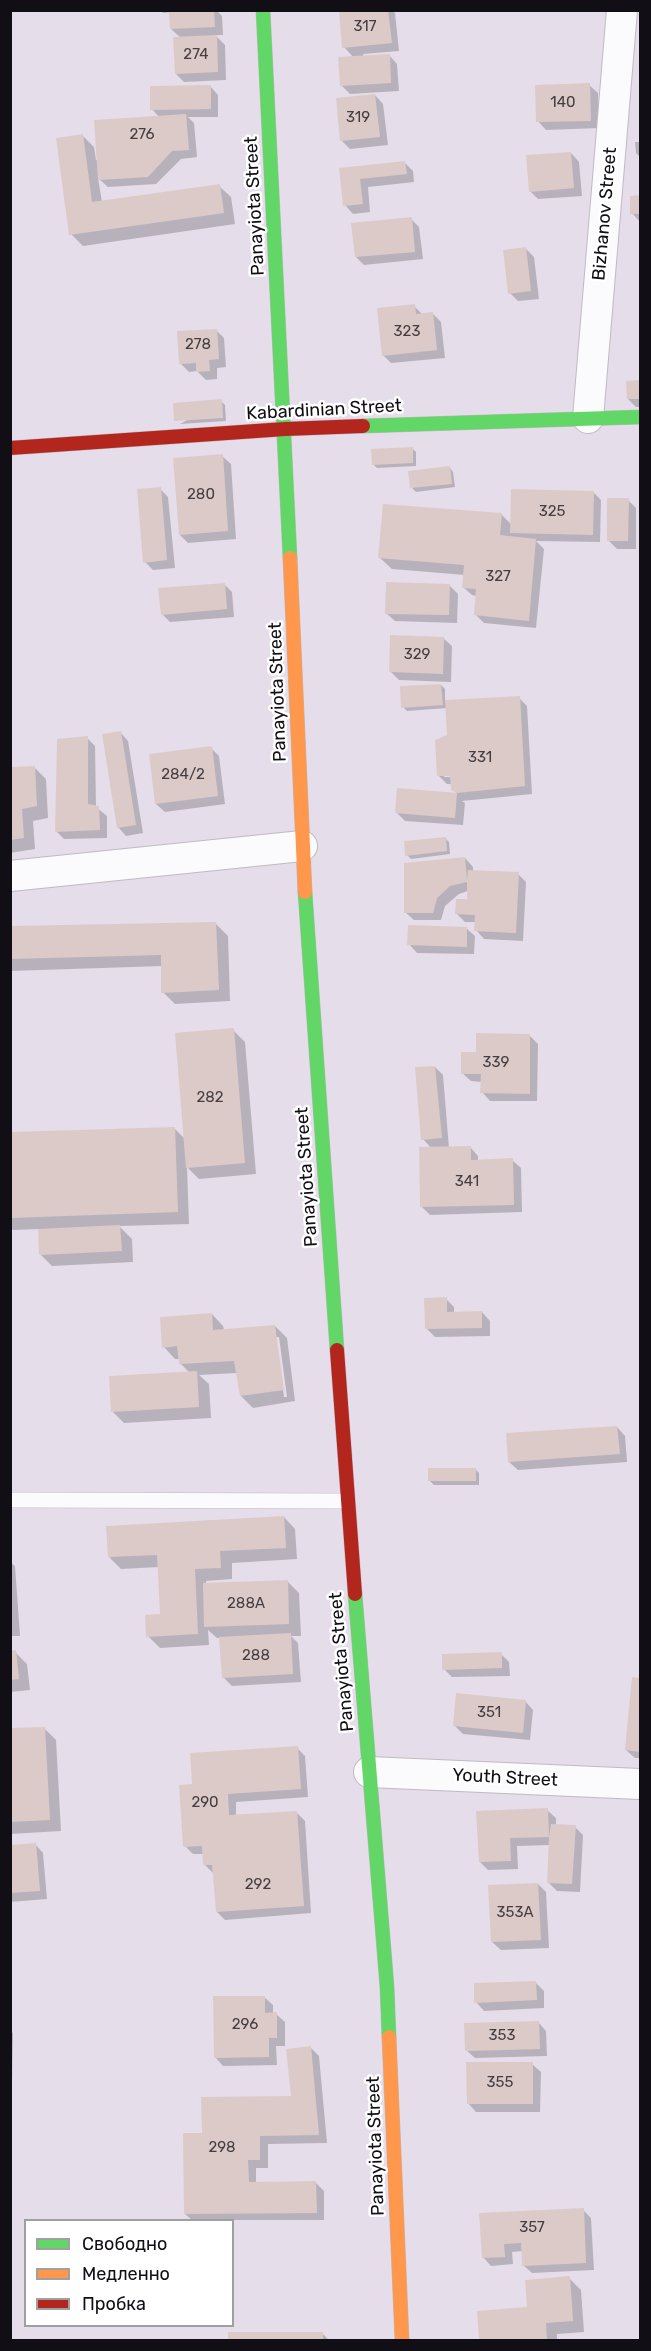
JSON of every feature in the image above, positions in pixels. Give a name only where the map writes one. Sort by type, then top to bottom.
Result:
[{"type":"street","name":"Panayiota Street","points":[[262,10],[285,429],[302,846],[347,1501],[387,1988],[402,2340]]},
{"type":"street","name":"Bizhanov Street","points":[[588,418],[622,10]]},
{"type":"street","name":"Kabardinian Street","points":[[10,448],[285,429],[640,417]]},
{"type":"street","points":[[10,876],[302,846]]},
{"type":"street","name":"Youth Street","points":[[369,1772],[640,1784]]},
{"type":"lane","points":[[10,1500],[347,1501]]},
{"type":"building","points":[[169,10],[214,10],[215,27],[170,29]]},
{"type":"building","points":[[339,10],[388,10],[392,43],[342,48]]},
{"type":"building","points":[[217,35],[218,72],[175,74],[173,37]]},
{"type":"building","points":[[390,54],[391,83],[340,86],[338,57]]},
{"type":"building","points":[[590,83],[591,121],[536,122],[535,85]]},
{"type":"building","points":[[211,85],[211,109],[150,110],[150,86]]},
{"type":"building","points":[[375,94],[380,137],[340,141],[336,98]]},
{"type":"building","points":[[186,114],[189,150],[172,151],[148,177],[98,180],[94,120]]},
{"type":"building","points":[[83,134],[92,202],[220,184],[224,213],[69,235],[56,138]]},
{"type":"building","points":[[571,152],[574,188],[529,192],[526,155]]},
{"type":"building","points":[[405,161],[407,174],[360,179],[363,204],[343,206],[339,168]]},
{"type":"building","points":[[640,195],[640,214],[630,214],[630,196]]},
{"type":"building","points":[[412,217],[415,252],[355,257],[351,223]]},
{"type":"building","points":[[526,247],[531,291],[508,294],[503,250]]},
{"type":"building","points":[[415,304],[416,314],[433,312],[437,350],[382,356],[377,308]]},
{"type":"building","points":[[217,329],[219,359],[209,360],[210,371],[196,372],[196,363],[179,364],[177,331]]},
{"type":"building","points":[[640,380],[640,399],[627,399],[626,381]]},
{"type":"building","points":[[222,399],[223,418],[174,421],[173,403]]},
{"type":"building","points":[[413,447],[413,463],[372,465],[371,449]]},
{"type":"building","points":[[223,454],[228,531],[179,535],[173,458]]},
{"type":"building","points":[[450,466],[452,484],[410,488],[408,471]]},
{"type":"building","points":[[161,487],[167,560],[143,563],[137,489]]},
{"type":"building","points":[[511,489],[594,491],[593,535],[510,533]]},
{"type":"building","points":[[607,498],[629,498],[628,541],[607,541]]},
{"type":"building","points":[[383,504],[502,513],[500,535],[536,539],[529,621],[474,615],[476,589],[462,588],[464,565],[378,558]]},
{"type":"building","points":[[386,582],[450,584],[449,615],[385,614]]},
{"type":"building","points":[[225,583],[227,609],[161,615],[158,588]]},
{"type":"building","points":[[390,635],[444,637],[443,674],[389,672]]},
{"type":"building","points":[[441,684],[443,705],[401,708],[400,686]]},
{"type":"building","points":[[520,696],[525,786],[457,793],[451,790],[450,776],[437,776],[435,740],[447,735],[445,700]]},
{"type":"building","points":[[121,731],[136,825],[117,828],[102,734]]},
{"type":"building","points":[[88,736],[88,804],[99,806],[100,830],[55,832],[57,739]]},
{"type":"building","points":[[212,746],[218,796],[155,804],[149,754]]},
{"type":"building","points":[[35,766],[37,806],[22,809],[24,838],[10,840],[10,767]]},
{"type":"building","points":[[397,788],[457,793],[455,818],[395,813]]},
{"type":"building","points":[[446,837],[447,851],[405,856],[404,841]]},
{"type":"building","points":[[465,857],[467,880],[468,870],[519,872],[516,933],[474,931],[475,915],[455,914],[456,899],[467,899],[467,882],[450,886],[437,898],[433,913],[404,913],[404,863]]},
{"type":"building","points":[[216,922],[219,990],[161,993],[161,955],[10,959],[10,926]]},
{"type":"building","points":[[408,925],[467,927],[467,947],[407,945]]},
{"type":"building","points":[[234,1028],[245,1163],[186,1168],[175,1033]]},
{"type":"building","points":[[476,1033],[530,1034],[530,1094],[480,1093],[481,1074],[461,1074],[461,1052],[476,1052]]},
{"type":"building","points":[[435,1066],[442,1138],[421,1140],[415,1067]]},
{"type":"building","points":[[175,1127],[178,1212],[10,1218],[10,1132]]},
{"type":"building","points":[[471,1146],[471,1160],[513,1158],[514,1205],[420,1207],[419,1147]]},
{"type":"building","points":[[120,1225],[122,1251],[39,1255],[38,1229]]},
{"type":"building","points":[[447,1297],[447,1312],[482,1311],[482,1328],[425,1329],[424,1298]]},
{"type":"building","points":[[212,1313],[213,1330],[275,1325],[284,1390],[240,1396],[234,1361],[179,1364],[177,1346],[162,1348],[160,1317]]},
{"type":"building","points":[[197,1371],[199,1407],[111,1412],[109,1376]]},
{"type":"building","points":[[617,1426],[620,1454],[508,1462],[506,1433]]},
{"type":"building","points":[[428,1468],[476,1468],[476,1481],[428,1481]]},
{"type":"building","points":[[284,1516],[286,1548],[220,1551],[221,1568],[195,1569],[198,1634],[146,1637],[145,1615],[160,1614],[157,1555],[108,1557],[106,1526]]},
{"type":"building","points":[[288,1580],[289,1624],[204,1627],[203,1583]]},
{"type":"building","points":[[291,1633],[293,1674],[222,1678],[219,1637]]},
{"type":"building","points":[[16,1650],[19,1679],[10,1680],[10,1651]]},
{"type":"building","points":[[502,1652],[502,1668],[442,1670],[442,1654]]},
{"type":"building","points":[[632,1677],[640,1678],[640,1752],[625,1750]]},
{"type":"building","points":[[456,1693],[526,1700],[523,1733],[453,1726]]},
{"type":"building","points":[[45,1727],[50,1820],[10,1822],[10,1728]]},
{"type":"building","points":[[298,1746],[301,1789],[228,1794],[229,1815],[297,1811],[304,1906],[216,1912],[212,1865],[203,1865],[202,1846],[183,1847],[179,1785],[192,1784],[190,1753]]},
{"type":"building","points":[[548,1808],[549,1837],[510,1838],[511,1861],[479,1862],[476,1811]]},
{"type":"building","points":[[551,1824],[576,1825],[572,1884],[547,1883]]},
{"type":"building","points":[[36,1843],[40,1891],[10,1893],[10,1845]]},
{"type":"building","points":[[538,1883],[541,1940],[491,1942],[488,1885]]},
{"type":"building","points":[[536,1981],[537,2000],[474,2003],[474,1983]]},
{"type":"building","points":[[213,1996],[265,1996],[265,2013],[277,2012],[277,2038],[269,2038],[269,2057],[214,2058]]},
{"type":"building","points":[[539,2021],[540,2049],[465,2051],[464,2023]]},
{"type":"building","points":[[311,2046],[319,2135],[260,2136],[260,2160],[248,2160],[249,2182],[316,2181],[317,2213],[184,2214],[183,2133],[202,2133],[201,2097],[291,2096],[286,2049]]},
{"type":"building","points":[[466,2062],[533,2062],[533,2104],[467,2104]]},
{"type":"building","points":[[584,2208],[586,2263],[522,2266],[521,2243],[504,2244],[505,2257],[482,2258],[479,2213]]},
{"type":"building","points":[[570,2276],[573,2321],[546,2323],[547,2340],[479,2340],[477,2311],[527,2307],[525,2280]]},
{"type":"building","points":[[228,2332],[323,2332],[323,2340],[228,2340]]},
{"type":"traffic: fast","points":[[263,10],[290,558]]},
{"type":"traffic: fast","points":[[363,426],[640,417]]},
{"type":"traffic: fast","points":[[305,892],[337,1350]]},
{"type":"traffic: fast","points":[[355,1594],[387,1987],[389,2037]]},
{"type":"traffic: slow","points":[[290,558],[305,892]]},
{"type":"traffic: slow","points":[[389,2037],[402,2340]]},
{"type":"traffic: jam","points":[[10,448],[285,429],[363,426]]},
{"type":"traffic: jam","points":[[337,1350],[355,1594]]}]
